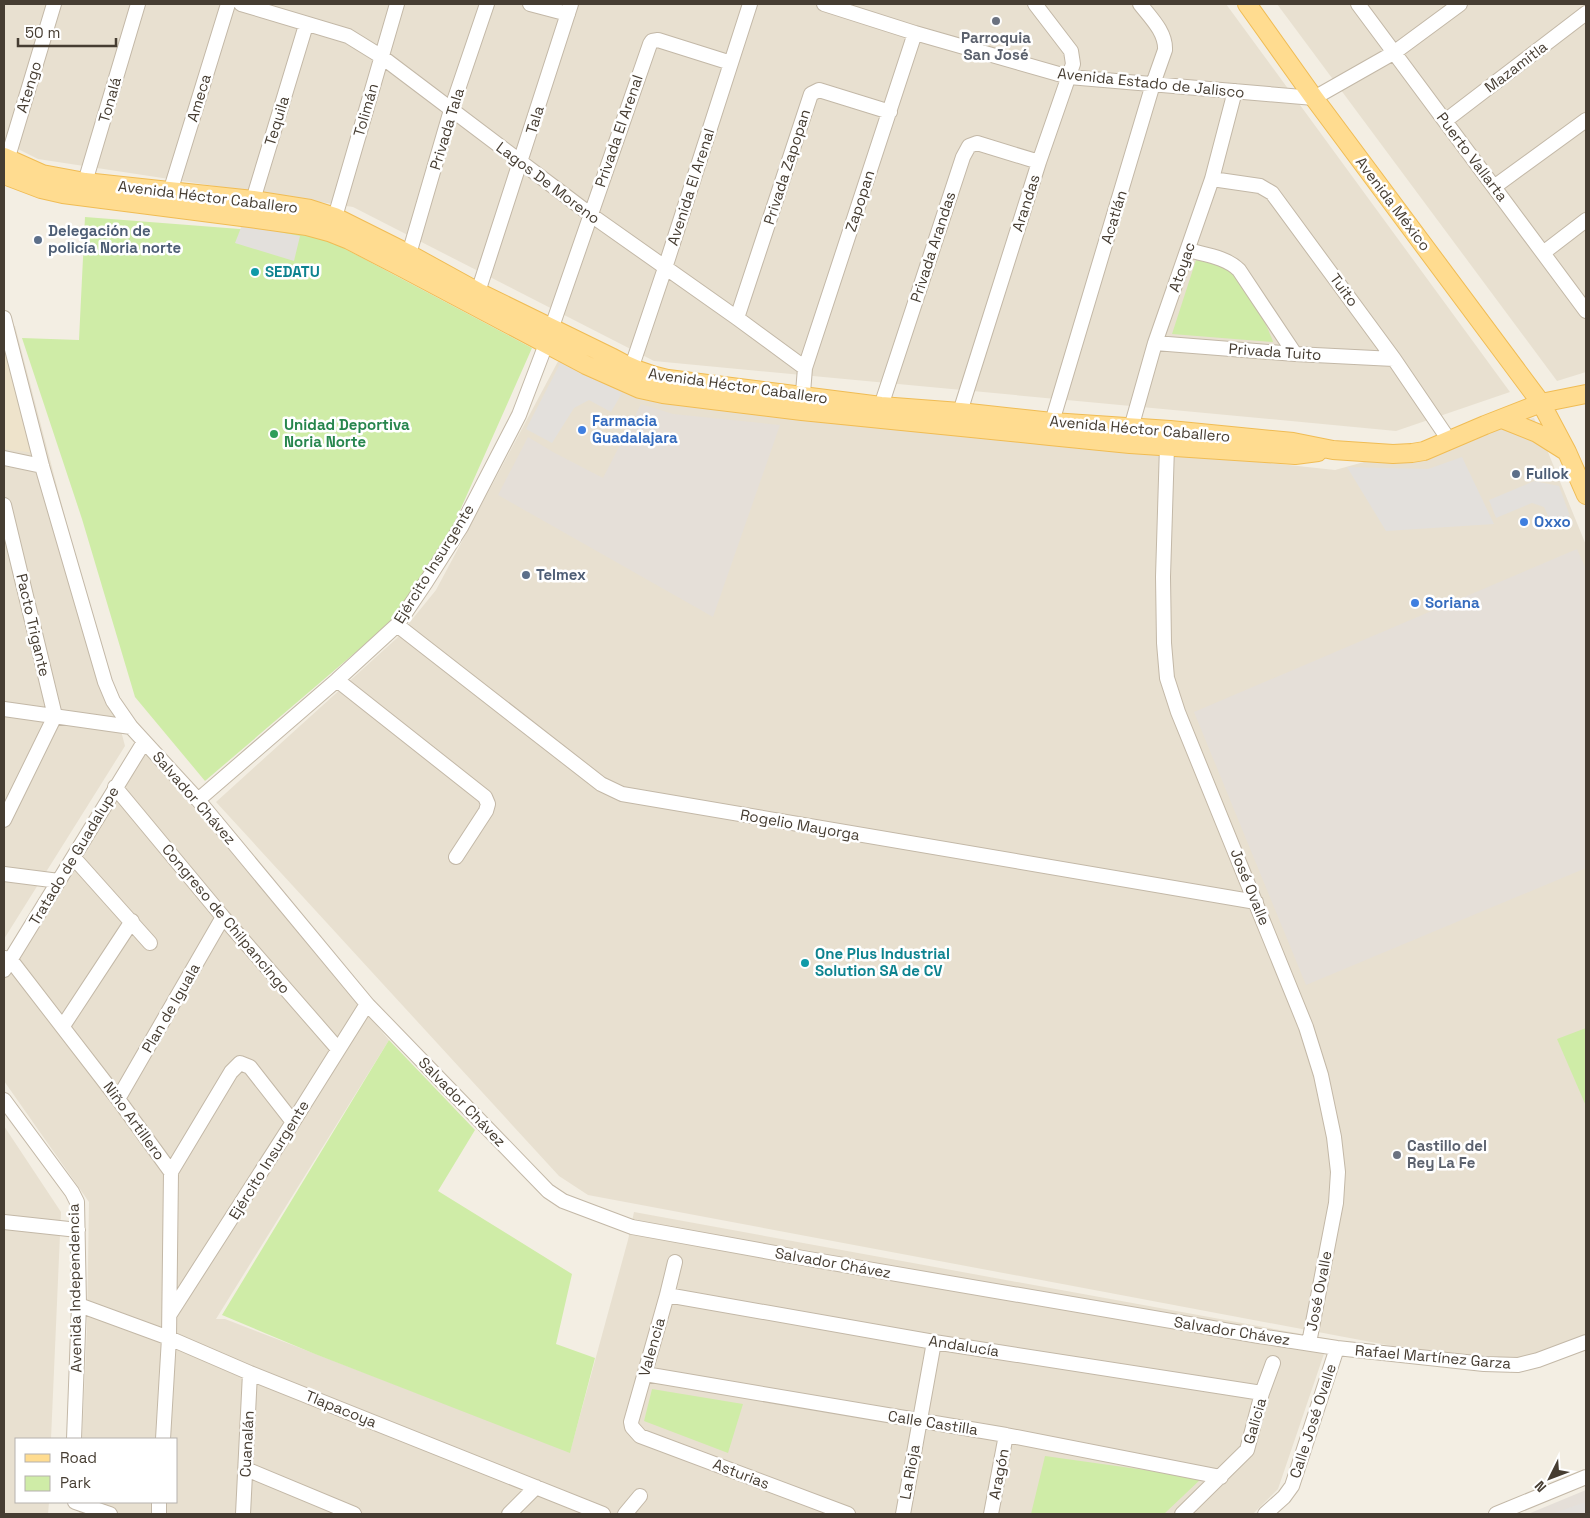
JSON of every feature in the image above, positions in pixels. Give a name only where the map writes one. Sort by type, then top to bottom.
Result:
[{"type":"main road","name":"Avenida México","points":[[1247,4],[1314,98],[1541,403],[1567,452],[1586,495]]},
{"type":"main road","name":"Avenida Héctor Caballero","points":[[5,165],[42,174],[85,190],[307,226],[329,232],[405,260],[478,292],[549,336]]},
{"type":"main road","name":"Avenida Héctor Caballero","points":[[85,190],[170,192],[253,200],[310,209],[335,217],[405,260],[549,336],[639,377],[668,379],[802,403],[881,413],[1130,436],[1294,442],[1333,450],[1374,454],[1424,451],[1541,403],[1586,394]]},
{"type":"main road","name":"Avenida Héctor Caballero","points":[[881,413],[960,412],[1051,429]]},
{"type":"main road","points":[[1502,418],[1537,433],[1567,452]]},
{"type":"street","name":"Atengo","points":[[5,165],[54,4]]},
{"type":"street","name":"Tonalá","points":[[85,190],[138,4]]},
{"type":"street","name":"Ameca","points":[[170,192],[228,4]]},
{"type":"street","name":"Lagos De Moreno","points":[[241,4],[348,36],[382,57],[591,216],[805,368]]},
{"type":"street","name":"Tolimán","points":[[335,217],[397,4]]},
{"type":"street","name":"Privada Tala","points":[[405,260],[487,4]]},
{"type":"street","points":[[530,4],[569,9]]},
{"type":"street","name":"Avenida El Arenal","points":[[639,377],[665,268],[750,4]]},
{"type":"street","name":"Avenida Estado de Jalisco","points":[[824,4],[844,6],[915,34],[1069,77],[1314,98]]},
{"type":"street","name":"Arandas","points":[[960,412],[1039,162],[1073,64],[1071,51],[1035,4]]},
{"type":"street","name":"Acatlán","points":[[1051,429],[1153,84],[1165,50],[1166,45],[1161,31],[1140,4]]},
{"type":"street","name":"Puerto Vallarta","points":[[1358,4],[1586,310]]},
{"type":"street","points":[[1314,98],[1395,52],[1460,4]]},
{"type":"street","name":"Tala","points":[[478,292],[569,9]]},
{"type":"street","name":"Mazamitla","points":[[1445,121],[1586,13]]},
{"type":"street","name":"Tequila","points":[[250,218],[253,200],[306,24]]},
{"type":"street","name":"Zapopan","points":[[805,368],[915,34]]},
{"type":"street","name":"Privada El Arenal","points":[[549,336],[647,48],[652,41],[658,40],[731,63]]},
{"type":"street","name":"Privada Zapopan","points":[[737,318],[812,94],[820,90],[890,112]]},
{"type":"street","name":"Atoyac","points":[[1130,436],[1156,343],[1212,179],[1235,91]]},
{"type":"street","points":[[1494,187],[1586,120]]},
{"type":"street","name":"Privada Arandas","points":[[881,413],[968,146],[976,143],[1039,162]]},
{"type":"street","name":"Tuito","points":[[1212,179],[1260,186],[1272,194],[1394,359],[1449,440]]},
{"type":"street","points":[[1543,253],[1586,220]]},
{"type":"street","points":[[1188,250],[1227,260],[1239,270],[1295,354]]},
{"type":"street","name":"Salvador Chávez","points":[[5,324],[42,466],[105,682],[113,701],[131,727],[198,800],[367,1004],[548,1191],[563,1202],[632,1226],[755,1249],[1337,1348]]},
{"type":"street","name":"Ejército Insurgente","points":[[198,800],[397,625],[461,527],[519,415],[549,336]]},
{"type":"street","name":"Privada Tuito","points":[[1156,343],[1295,354],[1394,359]]},
{"type":"street","points":[[802,403],[805,368]]},
{"type":"street","name":"José Ovalle","points":[[1169,438],[1163,577],[1164,644],[1168,678],[1178,712],[1306,1027],[1321,1075],[1334,1137],[1338,1172],[1336,1203],[1309,1343]]},
{"type":"street","points":[[4,458],[42,466]]},
{"type":"street","name":"Pacto Trigante","points":[[4,506],[8,542],[55,716]]},
{"type":"street","name":"Rogelio Mayorga","points":[[397,625],[601,784],[622,794],[1256,902]]},
{"type":"street","points":[[336,680],[485,797],[488,804],[486,811],[456,857]]},
{"type":"street","points":[[4,709],[131,727]]},
{"type":"street","points":[[4,820],[10,795],[55,716]]},
{"type":"street","name":"Tratado de Guadalupe","points":[[6,963],[60,881],[144,742]]},
{"type":"street","name":"Congreso de Chilpancingo","points":[[115,788],[223,917],[338,1049]]},
{"type":"street","points":[[74,858],[150,943]]},
{"type":"street","points":[[4,874],[60,881]]},
{"type":"street","name":"Plan de Iguala","points":[[118,1099],[223,917]]},
{"type":"street","points":[[63,1026],[132,922]]},
{"type":"street","name":"Niño Artillero","points":[[6,963],[63,1026],[171,1172],[169,1338],[163,1438]]},
{"type":"street","name":"Ejército Insurgente","points":[[169,1315],[367,1004]]},
{"type":"street","points":[[171,1172],[231,1072],[240,1063],[250,1067],[293,1122]]},
{"type":"street","name":"Avenida Independencia","points":[[4,1100],[72,1192],[78,1211],[79,1305],[74,1438]]},
{"type":"street","points":[[4,1222],[78,1230]]},
{"type":"street","name":"Valencia","points":[[635,1431],[631,1422],[675,1262]]},
{"type":"street","name":"Andalucía","points":[[667,1295],[934,1342],[1262,1393]]},
{"type":"street","name":"Tlapacoya","points":[[79,1305],[169,1338],[250,1373],[603,1514]]},
{"type":"street","name":"La Rioja","points":[[903,1514],[934,1342]]},
{"type":"street","name":"Rafael Martínez Garza","points":[[1337,1348],[1484,1364],[1518,1365],[1538,1360],[1586,1342]]},
{"type":"street","name":"Calle José Ovalle","points":[[1265,1514],[1292,1486],[1337,1348]]},
{"type":"street","name":"Galicia","points":[[1190,1511],[1247,1450],[1262,1393],[1273,1363]]},
{"type":"street","name":"Cuanalán","points":[[243,1514],[250,1373]]},
{"type":"street","name":"Calle Castilla","points":[[645,1374],[1006,1435],[1221,1477]]},
{"type":"street","name":"Asturias","points":[[635,1431],[640,1436],[848,1514]]},
{"type":"street","name":"Aragón","points":[[991,1514],[1006,1435]]},
{"type":"street","points":[[246,1469],[354,1514]]},
{"type":"street","points":[[1496,1514],[1586,1477]]},
{"type":"street","points":[[508,1514],[536,1487]]},
{"type":"street","points":[[625,1514],[640,1496]]},
{"type":"street","points":[[77,1503],[110,1514]]},
{"type":"shaded area","points":[[4,4],[1226,4],[1510,392],[1396,431],[654,361],[353,207],[38,159],[4,142]]},
{"type":"shaded area","points":[[1277,4],[1586,4],[1586,372],[1557,381]]},
{"type":"shaded area","points":[[242,225],[300,236],[294,261],[235,243]]},
{"type":"shaded area","points":[[4,326],[15,326],[125,746],[4,939]]},
{"type":"shaded area","points":[[4,349],[35,453],[4,449]]},
{"type":"shaded area","points":[[563,352],[651,397],[1335,470],[1491,427],[1534,418],[1586,545],[1586,1334],[1504,1367],[588,1195],[559,1176],[216,802],[397,638],[436,590]]},
{"type":"shaded area","points":[[561,362],[622,393],[611,412],[589,400],[574,408],[552,443],[526,429]]},
{"type":"shaded area","points":[[641,404],[673,414],[780,425],[713,617],[498,495],[528,437],[603,478]]},
{"type":"shaded area","points":[[1462,457],[1494,524],[1386,531],[1347,467],[1428,469]]},
{"type":"shaded area","points":[[1534,481],[1559,486],[1570,516],[1552,525],[1544,507],[1532,503],[1496,518],[1489,500]]},
{"type":"shaded area","points":[[1577,549],[1586,569],[1586,868],[1306,985],[1194,712]]},
{"type":"shaded area","points":[[146,751],[389,1040],[216,1319],[225,1319],[570,1452],[634,1212],[1329,1339],[1278,1489],[1253,1514],[79,1514],[80,1503],[178,1503],[178,1438],[82,1438],[87,1327],[89,1202],[4,1081],[4,977]]},
{"type":"shaded area","points":[[4,1126],[61,1212],[51,1438],[15,1438],[15,1503],[49,1503],[48,1514],[4,1514]]},
{"type":"shaded area","points":[[1586,1490],[1586,1514],[1528,1514]]},
{"type":"shaded area","points":[[1586,1502],[1586,1514],[1551,1514]]},
{"type":"green space","name":"Unidad Deportiva Noria Norte","points":[[85,217],[319,235],[532,348],[454,524],[398,616],[205,781],[135,697],[82,519],[22,338],[79,340]]},
{"type":"green space","points":[[1196,260],[1223,266],[1238,279],[1260,312],[1273,342],[1172,334]]},
{"type":"green space","points":[[1586,1028],[1586,1106],[1557,1039]]},
{"type":"green space","points":[[389,1040],[475,1130],[438,1191],[572,1274],[556,1344],[595,1358],[570,1453],[315,1354],[222,1315]]},
{"type":"green space","points":[[652,1389],[743,1404],[728,1453],[644,1421]]},
{"type":"green space","points":[[1045,1456],[1202,1478],[1164,1514],[1031,1514]]},
{"type":"place","name":"Parroquia San José","points":[[996,21]]},
{"type":"place","name":"Delegación de policía Noria norte","points":[[38,240]]},
{"type":"place","name":"SEDATU","points":[[255,272]]},
{"type":"place","name":"Farmacia Guadalajara","points":[[582,430]]},
{"type":"place","name":"Unidad Deportiva Noria Norte","points":[[274,434]]},
{"type":"place","name":"Fullok","points":[[1516,474]]},
{"type":"place","name":"Oxxo","points":[[1524,522]]},
{"type":"place","name":"Telmex","points":[[526,575]]},
{"type":"place","name":"Soriana","points":[[1415,603]]},
{"type":"place","name":"One Plus Industrial Solution SA de CV","points":[[805,963]]},
{"type":"place","name":"Castillo del Rey La Fe","points":[[1397,1155]]}]
